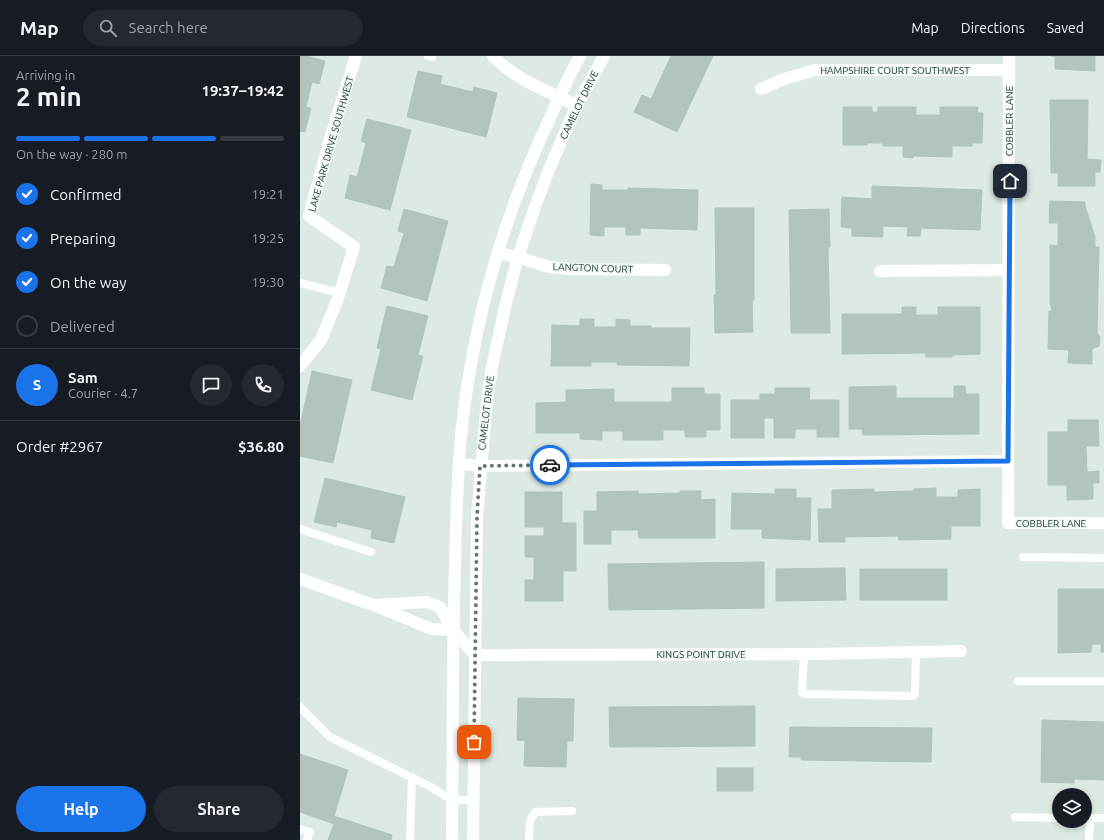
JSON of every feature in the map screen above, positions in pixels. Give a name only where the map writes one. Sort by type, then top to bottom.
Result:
[{"type":"street","name":"LAKE PARK DRIVE SOUTHWEST","points":[[300,366],[321,340],[340,293],[354,247],[305,215],[356,56]]},
{"type":"street","points":[[493,56],[512,72],[528,82],[577,106]]},
{"type":"street","name":"CAMELOT DRIVE","points":[[452,840],[453,630],[456,504],[461,435],[470,376],[482,314],[498,253],[518,192],[540,138],[580,56]]},
{"type":"street","name":"CAMELOT DRIVE","points":[[473,840],[477,516],[480,466],[492,367],[518,257],[536,204],[548,172],[577,106],[604,56]]},
{"type":"street","name":"COBBLER LANE","points":[[1009,56],[1008,523],[1104,523]]},
{"type":"street","name":"HAMPSHIRE COURT SOUTHWEST","points":[[761,89],[784,79],[816,70],[1009,70]]},
{"type":"street","name":"LANGTON COURT","points":[[498,253],[549,266],[569,269],[666,270]]},
{"type":"street","points":[[880,270],[1008,270]]},
{"type":"street","points":[[460,464],[480,466],[1008,461]]},
{"type":"street","points":[[300,579],[373,604],[432,630],[453,630]]},
{"type":"street","points":[[373,604],[427,602],[440,607],[453,630],[475,655]]},
{"type":"street","name":"KINGS POINT DRIVE","points":[[475,655],[804,654],[961,651]]},
{"type":"lane","points":[[300,283],[340,293]]},
{"type":"lane","points":[[300,529],[371,552]]},
{"type":"lane","points":[[1023,557],[1104,558]]},
{"type":"lane","points":[[804,654],[802,692],[804,694],[913,696],[915,693],[916,652]]},
{"type":"lane","points":[[1018,681],[1104,681]]},
{"type":"lane","points":[[300,708],[330,737],[412,777],[452,800],[473,800]]},
{"type":"lane","points":[[410,840],[412,777]]},
{"type":"lane","points":[[529,840],[530,821],[535,812],[572,811]]},
{"type":"lane","points":[[1016,817],[1052,818]]},
{"type":"lane","points":[[1092,818],[1104,818]]},
{"type":"lane","points":[[1088,828],[1089,840]]},
{"type":"lane","points":[[300,829],[310,832],[307,840]]},
{"type":"building","points":[[300,56],[325,61],[319,84],[312,82],[306,107],[311,108],[305,132],[300,131]]},
{"type":"building","points":[[671,56],[713,56],[677,132],[634,112],[642,95],[651,99]]},
{"type":"building","points":[[1055,56],[1095,56],[1095,71],[1055,69]]},
{"type":"building","points":[[418,71],[442,76],[440,84],[473,92],[474,87],[497,93],[486,137],[407,117]]},
{"type":"building","points":[[1050,100],[1088,100],[1087,159],[1101,160],[1100,172],[1095,172],[1095,186],[1058,186],[1058,173],[1051,173]]},
{"type":"building","points":[[843,107],[872,107],[872,112],[878,112],[878,107],[916,107],[916,115],[940,115],[940,107],[978,107],[977,113],[983,113],[982,143],[972,143],[972,146],[952,146],[952,157],[913,156],[913,158],[903,157],[903,146],[883,146],[883,143],[843,145]]},
{"type":"building","points":[[367,119],[411,130],[390,210],[345,198],[350,175],[357,177],[366,143],[361,141]]},
{"type":"building","points":[[591,184],[602,185],[602,190],[628,190],[628,188],[698,190],[697,230],[640,228],[640,235],[626,235],[626,227],[604,227],[604,236],[590,235]]},
{"type":"building","points":[[872,186],[982,190],[980,230],[921,228],[920,236],[907,236],[908,227],[883,226],[883,237],[852,236],[852,228],[841,227],[842,197],[872,199]]},
{"type":"building","points":[[1050,201],[1085,202],[1095,237],[1095,247],[1099,247],[1097,333],[1100,337],[1099,346],[1092,349],[1092,364],[1068,363],[1069,350],[1048,349],[1049,311],[1052,311],[1050,302],[1050,245],[1058,246],[1058,223],[1049,223]]},
{"type":"building","points":[[715,208],[754,208],[754,300],[752,300],[753,332],[715,333]]},
{"type":"building","points":[[404,209],[448,221],[427,301],[381,288],[387,266],[394,267],[404,233],[398,231]]},
{"type":"building","points":[[829,209],[830,247],[828,247],[830,333],[791,333],[789,210]]},
{"type":"building","points":[[387,306],[428,316],[418,355],[423,356],[412,400],[371,390],[381,349],[377,348]]},
{"type":"building","points":[[902,307],[916,307],[916,315],[938,315],[938,307],[980,307],[980,354],[952,355],[952,357],[926,357],[926,353],[842,354],[842,314],[902,314]]},
{"type":"building","points":[[580,319],[594,319],[594,327],[616,327],[616,319],[630,320],[630,326],[651,326],[651,328],[690,328],[689,366],[617,365],[617,362],[591,362],[591,366],[551,366],[552,325],[580,326]]},
{"type":"building","points":[[312,371],[352,380],[333,463],[300,456],[300,426]]},
{"type":"building","points":[[896,386],[896,398],[954,398],[954,386],[965,386],[966,394],[979,394],[979,434],[863,435],[862,429],[849,429],[849,387]]},
{"type":"building","points":[[672,388],[704,388],[704,394],[720,394],[720,430],[706,430],[706,437],[685,437],[685,430],[663,430],[663,440],[623,440],[623,431],[602,431],[602,440],[580,439],[580,433],[536,433],[536,403],[566,402],[566,390],[614,389],[614,402],[672,402]]},
{"type":"building","points":[[775,388],[810,388],[809,400],[839,400],[839,437],[817,437],[817,429],[795,429],[795,438],[774,438],[774,418],[764,418],[764,438],[731,438],[731,400],[760,400],[760,394],[775,394]]},
{"type":"building","points":[[1068,420],[1098,420],[1099,446],[1086,446],[1087,472],[1099,471],[1099,483],[1093,483],[1093,499],[1067,500],[1067,485],[1048,485],[1048,432],[1068,432]]},
{"type":"building","points":[[325,478],[405,497],[394,543],[371,538],[372,530],[337,522],[336,527],[314,522]]},
{"type":"building","points":[[936,488],[936,497],[958,497],[958,490],[980,489],[980,526],[951,526],[951,539],[899,540],[898,536],[845,537],[845,542],[819,542],[818,509],[832,509],[832,490],[874,489],[874,492],[914,491],[914,489]]},
{"type":"building","points":[[775,489],[796,489],[796,498],[811,498],[810,540],[762,538],[762,529],[731,529],[732,493],[775,494]]},
{"type":"building","points":[[638,491],[639,494],[701,491],[701,500],[715,499],[715,538],[639,538],[638,530],[611,530],[611,544],[584,544],[584,511],[597,511],[597,492]]},
{"type":"building","points":[[525,492],[562,492],[562,523],[576,523],[576,571],[563,571],[563,601],[525,601],[525,580],[534,580],[534,557],[525,557],[525,536],[544,536],[544,527],[525,527]]},
{"type":"building","points":[[764,562],[764,608],[609,610],[608,564]]},
{"type":"building","points":[[845,568],[846,600],[776,601],[776,569]]},
{"type":"building","points":[[860,569],[947,569],[947,600],[860,600]]},
{"type":"building","points":[[1058,589],[1104,589],[1104,652],[1101,652],[1101,644],[1092,644],[1091,652],[1058,653]]},
{"type":"building","points":[[518,698],[574,699],[573,741],[567,741],[566,767],[524,766],[525,741],[517,740]]},
{"type":"building","points":[[755,706],[755,746],[610,747],[609,707]]},
{"type":"building","points":[[1042,720],[1104,722],[1104,780],[1074,779],[1074,783],[1041,782]]},
{"type":"building","points":[[790,727],[932,728],[931,762],[801,760],[801,757],[789,757]]},
{"type":"building","points":[[300,754],[348,770],[334,816],[392,835],[391,840],[328,840],[334,824],[300,812]]},
{"type":"building","points":[[717,768],[753,768],[753,791],[717,791]]},
{"type":"way so far","points":[[474,742],[477,516],[480,466],[550,465]]},
{"type":"route","points":[[550,465],[1008,461],[1008,270],[1010,181]]}]
